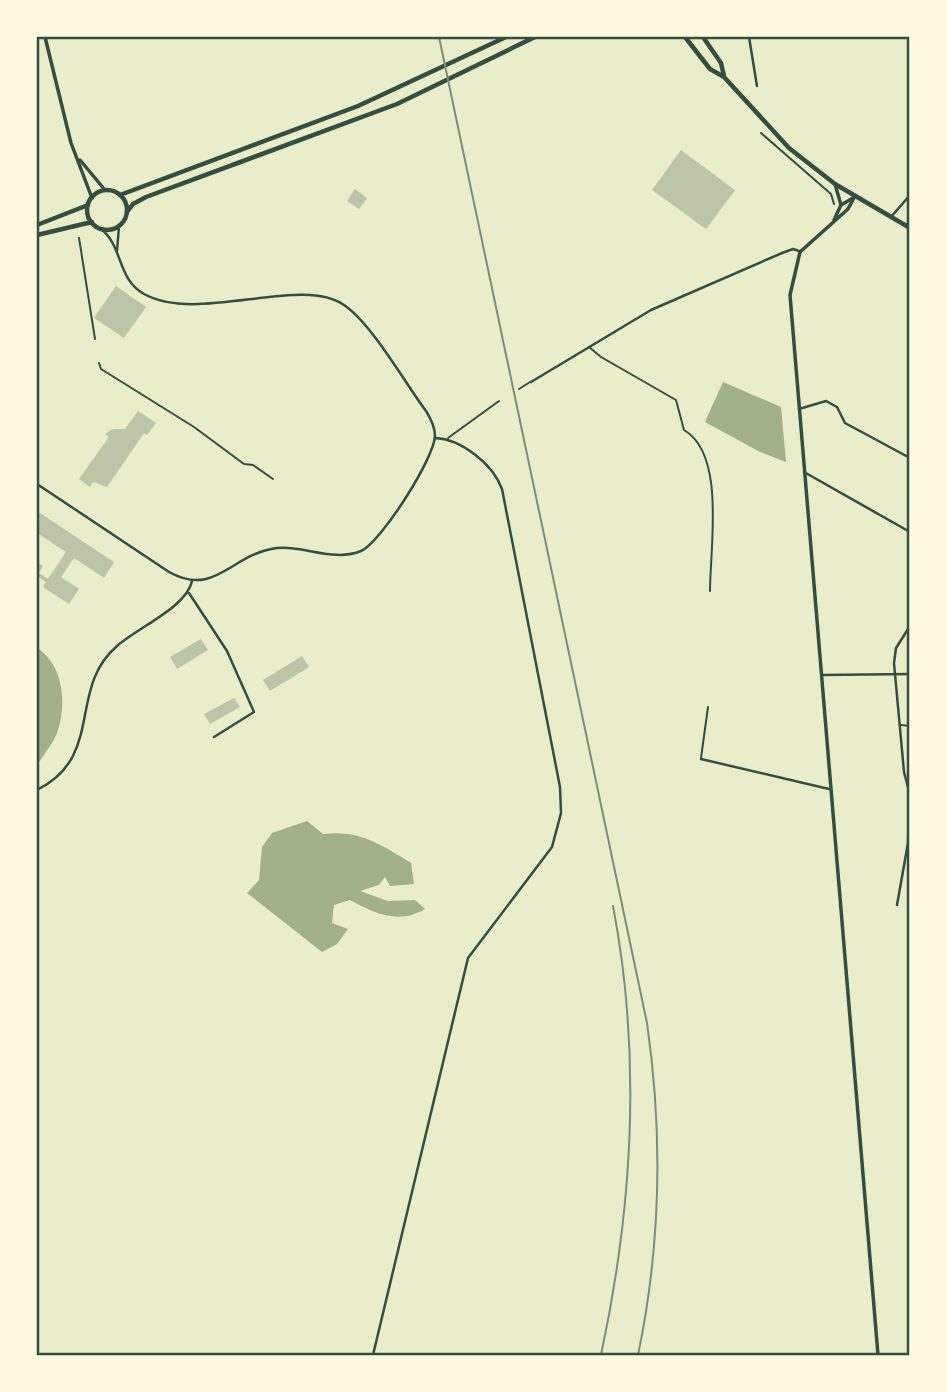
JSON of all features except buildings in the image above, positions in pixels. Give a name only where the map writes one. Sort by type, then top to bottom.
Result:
[{"type":"main road","points":[[506,37],[392,92],[303,128],[120,195],[105,190],[92,198],[89,204],[92,222],[101,229],[119,226],[133,204],[146,197],[397,104],[535,37]]},
{"type":"main road","points":[[685,37],[710,69],[724,77],[789,148],[835,184],[910,228]]},
{"type":"main road","points":[[703,37],[721,63],[724,77]]},
{"type":"main road","points":[[120,195],[127,212]]},
{"type":"main road","points":[[37,225],[89,204]]},
{"type":"main road","points":[[37,236],[92,222]]},
{"type":"street","points":[[46,37],[71,143],[92,198]]},
{"type":"street","points":[[749,37],[757,86]]},
{"type":"street","points":[[78,158],[105,190]]},
{"type":"street","points":[[835,184],[841,205]]},
{"type":"street","points":[[891,217],[910,195]]},
{"type":"street","points":[[833,222],[841,205],[855,196]]},
{"type":"street","points":[[855,196],[848,209],[800,252],[790,295],[837,896],[878,1355]]},
{"type":"street","points":[[117,254],[119,226]]},
{"type":"street","points":[[37,484],[169,572],[192,581],[214,577],[252,555],[269,549],[288,547],[339,555],[365,548],[380,534],[425,463],[435,438],[426,411],[360,321],[343,304],[314,295],[212,303],[161,301],[132,286],[124,276],[107,233],[101,229]]},
{"type":"street","points":[[79,238],[95,339]]},
{"type":"street","points":[[519,389],[589,346],[694,289],[793,249],[800,252]]},
{"type":"street","points":[[589,346],[601,357],[676,400],[684,430],[696,437],[702,445],[710,466],[710,591]]},
{"type":"street","points":[[99,363],[100,369],[273,479]]},
{"type":"street","points":[[448,438],[499,401]]},
{"type":"street","points":[[798,410],[826,401],[837,407],[845,424],[910,458]]},
{"type":"street","points":[[373,1355],[468,958],[545,858],[556,837],[561,813],[560,787],[502,489],[489,466],[448,438],[435,438]]},
{"type":"street","points":[[804,472],[910,532]]},
{"type":"street","points":[[37,790],[59,775],[76,752],[83,733],[91,681],[99,663],[117,646],[189,593],[192,581]]},
{"type":"street","points":[[189,593],[227,651],[254,712],[214,737]]},
{"type":"street","points":[[897,905],[909,837],[910,794],[895,674],[896,649],[910,626]]},
{"type":"street","points":[[820,675],[910,674]]},
{"type":"street","points":[[708,707],[701,759],[829,789]]},
{"type":"street","points":[[900,725],[910,726]]},
{"type":"path","points":[[761,133],[831,194],[835,204]]},
{"type":"shaded area","points":[[723,382],[781,407],[786,462],[760,452],[705,422]]},
{"type":"shaded area","points":[[37,648],[46,655],[58,675],[62,710],[57,733],[37,766]]},
{"type":"shaded area","points":[[307,821],[323,834],[359,836],[379,844],[411,863],[414,884],[390,886],[385,877],[379,885],[360,891],[388,901],[415,900],[425,909],[415,914],[396,917],[377,913],[350,900],[334,905],[332,923],[348,929],[337,944],[322,952],[247,893],[259,880],[262,847],[272,833]]},
{"type":"railway","points":[[439,37],[647,1023],[656,1106],[657,1189],[651,1272],[638,1355]]},
{"type":"railway","points":[[601,1355],[620,1243],[630,1131],[628,1019],[613,906]]}]
